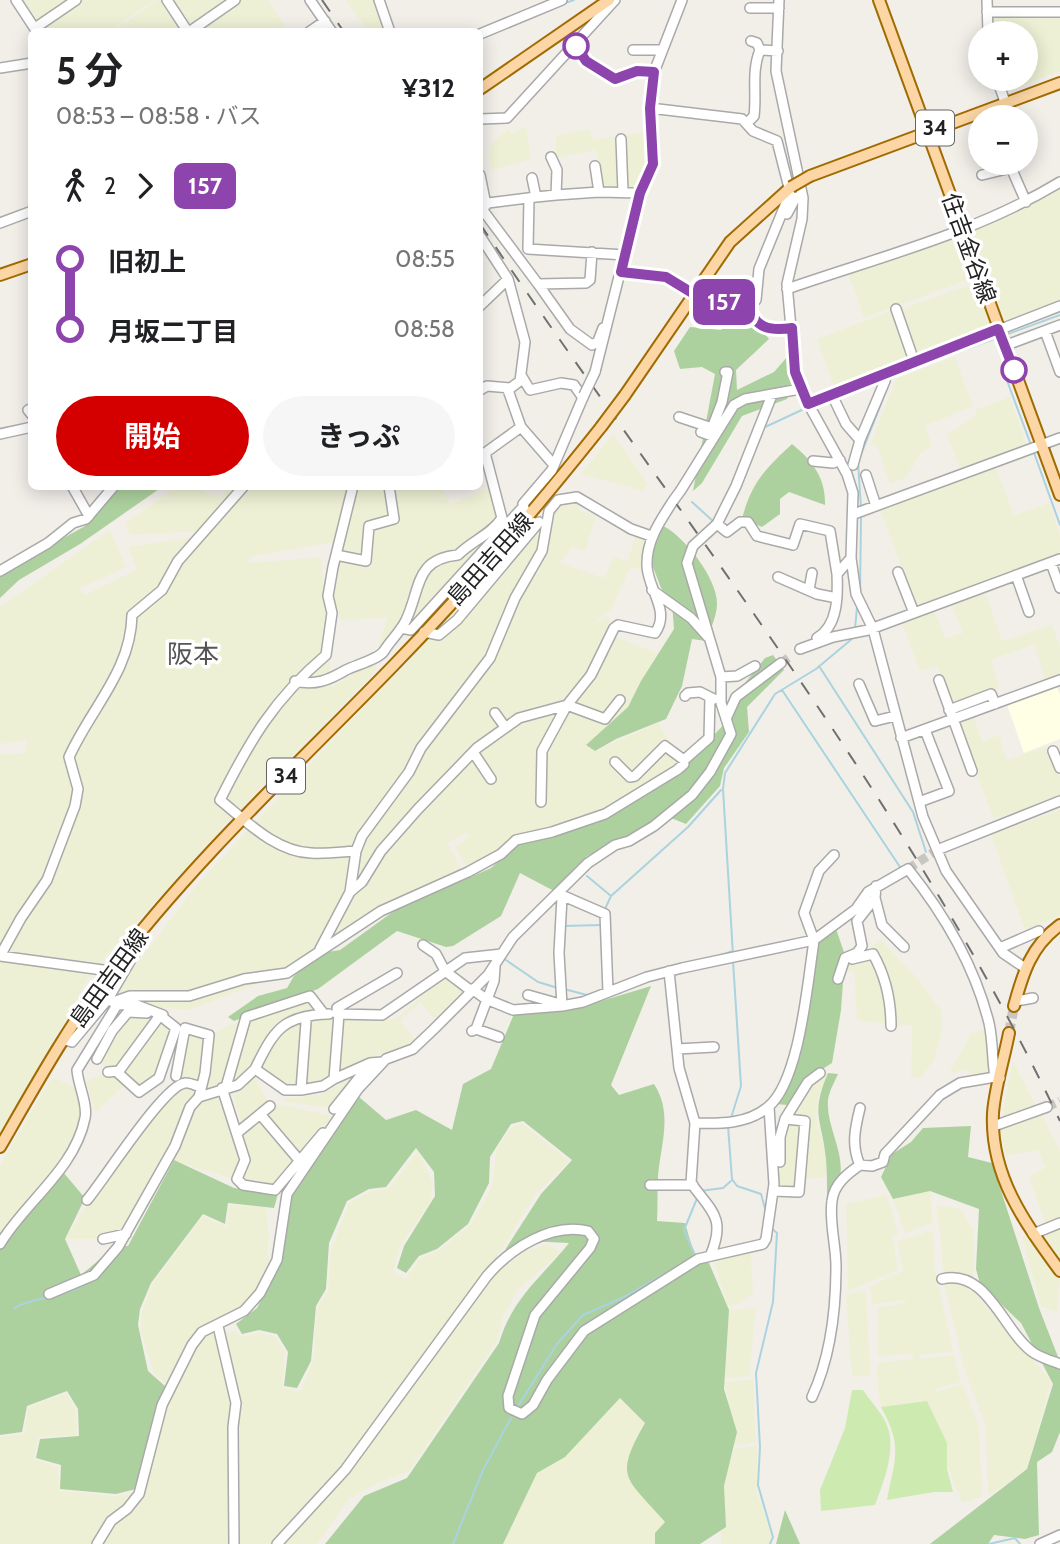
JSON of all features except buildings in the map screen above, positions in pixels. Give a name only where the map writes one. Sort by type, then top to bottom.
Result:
[{"type":"main road","points":[[483,87],[590,10],[609,0]]},
{"type":"main road","name":"住吉金谷線","points":[[879,0],[925,132],[1005,342],[1035,447],[1060,495]]},
{"type":"main road","name":"島田吉田線","points":[[0,1147],[64,1040],[106,997],[110,971],[172,895],[534,518],[625,395],[730,242],[791,187],[810,176],[1060,83]]},
{"type":"main road","points":[[0,275],[28,265]]},
{"type":"main road","points":[[1015,1003],[1025,968],[1041,941],[1060,925]]},
{"type":"main road","points":[[1009,1033],[998,1078],[994,1126],[996,1153],[1006,1185],[1033,1234],[1060,1271]]},
{"type":"street","points":[[16,0],[35,28]]},
{"type":"street","points":[[39,28],[76,0]]},
{"type":"street","points":[[167,0],[186,28]]},
{"type":"street","points":[[195,28],[235,0]]},
{"type":"street","points":[[310,0],[330,28]]},
{"type":"street","points":[[379,0],[389,28]]},
{"type":"street","points":[[483,33],[562,0]]},
{"type":"street","points":[[483,119],[507,118],[576,46],[615,0]]},
{"type":"street","points":[[320,949],[350,892],[356,851],[362,835],[409,772],[421,748],[490,658],[515,598],[542,551],[534,518],[600,359],[640,193],[653,164],[650,108],[654,72],[682,0]]},
{"type":"street","points":[[987,0],[987,21]]},
{"type":"street","points":[[753,5],[779,4],[779,90],[803,198],[802,219],[787,289],[795,372],[800,388],[839,460],[853,493],[858,512],[851,558],[858,599],[873,629],[919,802],[937,850],[947,871],[1000,948],[1009,959],[1025,968]]},
{"type":"street","points":[[987,12],[1060,12]]},
{"type":"street","points":[[314,28],[325,20]]},
{"type":"street","points":[[747,123],[754,116],[754,71],[760,50],[757,43],[751,41]]},
{"type":"street","points":[[576,46],[586,61],[615,79],[637,71],[654,72]]},
{"type":"street","points":[[633,50],[661,50]]},
{"type":"street","points":[[760,50],[778,51]]},
{"type":"street","points":[[0,68],[28,64]]},
{"type":"street","points":[[1001,91],[1005,102]]},
{"type":"street","points":[[650,108],[742,119],[753,131],[777,141],[791,187],[764,257],[756,300],[749,305]]},
{"type":"street","points":[[621,139],[623,192]]},
{"type":"street","points":[[551,157],[557,170],[556,195]]},
{"type":"street","points":[[595,166],[599,192]]},
{"type":"street","points":[[1014,175],[1026,202]]},
{"type":"street","points":[[528,248],[532,178]]},
{"type":"street","points":[[787,289],[962,229],[1026,202],[1060,182]]},
{"type":"street","points":[[615,300],[598,341],[592,345],[570,329],[483,208],[556,195],[640,193]]},
{"type":"street","points":[[764,257],[796,197],[798,219],[802,219]]},
{"type":"street","points":[[0,223],[28,212]]},
{"type":"street","points":[[483,242],[508,279],[525,342],[522,375],[530,390],[561,383],[574,385],[584,396]]},
{"type":"street","points":[[515,254],[528,248],[625,255]]},
{"type":"street","points":[[538,284],[586,284],[590,280],[592,252]]},
{"type":"street","points":[[621,272],[666,277],[707,302],[742,301],[749,305],[751,316],[758,325],[775,331],[792,328]]},
{"type":"street","points":[[483,303],[508,279]]},
{"type":"street","points":[[1005,342],[1060,306]]},
{"type":"street","points":[[896,309],[914,361]]},
{"type":"street","points":[[810,406],[914,361],[1005,342],[1060,325]]},
{"type":"street","points":[[1045,331],[1060,372]]},
{"type":"street","points":[[714,431],[728,372],[725,372]]},
{"type":"street","points":[[522,375],[508,390],[521,427],[554,465]]},
{"type":"street","points":[[853,465],[884,375]]},
{"type":"street","points":[[483,388],[487,386],[511,388]]},
{"type":"street","points":[[541,802],[541,751],[567,705],[591,675],[614,628],[618,625],[655,633],[660,623],[660,606],[651,589],[646,564],[651,536],[714,431],[734,405],[746,398],[800,388]]},
{"type":"street","points":[[257,1071],[285,1090],[301,1090],[323,1086],[372,1063],[382,1062],[413,1049],[499,959],[513,937],[561,896],[588,863],[615,845],[629,841],[654,826],[692,794],[710,772],[731,734],[721,703],[721,677],[687,562],[693,545],[716,526],[736,486],[772,395]]},
{"type":"street","points":[[833,397],[846,424],[860,440]]},
{"type":"street","points":[[679,417],[714,431]]},
{"type":"street","points":[[483,449],[521,427]]},
{"type":"street","points":[[0,434],[28,428]]},
{"type":"street","points":[[701,432],[714,431]]},
{"type":"street","points":[[858,512],[1060,438]]},
{"type":"street","points":[[295,681],[307,684],[330,679],[383,653],[401,628],[418,580],[428,566],[442,557],[458,555],[502,519],[483,454]]},
{"type":"street","points":[[813,461],[833,463],[839,460]]},
{"type":"street","points":[[866,475],[876,506]]},
{"type":"street","points":[[74,490],[89,516]]},
{"type":"street","points":[[0,571],[48,542],[73,523],[89,516],[111,490]]},
{"type":"street","points":[[110,971],[0,956],[21,918],[47,880],[78,797],[69,757],[97,704],[119,675],[132,632],[132,615],[162,590],[178,561],[240,490]]},
{"type":"street","points":[[352,490],[328,596],[332,613],[326,656],[295,681],[266,716],[220,800],[273,841],[290,848],[309,853],[356,851]]},
{"type":"street","points":[[336,555],[366,561],[369,526],[394,519],[390,490]]},
{"type":"street","points":[[401,628],[411,630],[534,518],[549,511],[558,500],[578,497],[631,529],[651,536]]},
{"type":"street","points":[[716,526],[727,532],[740,522],[748,522],[757,536],[793,545],[800,524],[830,531],[837,574],[837,598],[830,627],[791,656]]},
{"type":"street","points":[[837,574],[851,558]]},
{"type":"street","points":[[800,649],[873,629],[1055,561],[1060,588]]},
{"type":"street","points":[[898,572],[914,613]]},
{"type":"street","points":[[809,590],[812,573]]},
{"type":"street","points":[[1016,575],[1030,612]]},
{"type":"street","points":[[778,577],[837,598]]},
{"type":"street","points":[[651,589],[691,618],[710,639]]},
{"type":"street","points":[[383,653],[396,663]]},
{"type":"street","points":[[728,723],[736,697],[781,663]]},
{"type":"street","points":[[721,677],[737,676],[755,666]]},
{"type":"street","points":[[939,680],[972,771]]},
{"type":"street","points":[[901,738],[925,730],[951,715],[995,704],[1060,680]]},
{"type":"street","points":[[859,684],[874,721],[895,716]]},
{"type":"street","points":[[685,696],[688,693],[700,692],[710,696],[722,721],[728,723]]},
{"type":"street","points":[[106,997],[189,996],[244,979],[287,973],[381,911],[468,872],[500,854],[516,840],[552,832],[605,814],[677,770],[684,764],[684,760],[709,738],[710,696]]},
{"type":"street","points":[[350,892],[362,882],[381,851],[418,808],[473,752],[505,727],[519,718],[567,705],[605,719],[620,701]]},
{"type":"street","points":[[495,713],[505,727]]},
{"type":"street","points":[[919,802],[949,791],[925,730]]},
{"type":"street","points":[[615,762],[630,777],[635,776],[665,746],[684,760]]},
{"type":"street","points":[[1053,751],[1060,768]]},
{"type":"street","points":[[473,752],[491,779]]},
{"type":"street","points":[[937,850],[1060,801]]},
{"type":"street","points":[[777,1191],[769,1107],[794,1062],[814,940],[804,913],[819,871],[834,855]]},
{"type":"street","points":[[423,945],[436,954],[447,973],[486,999],[513,1010],[562,1005],[669,971],[814,940],[856,909],[876,886],[908,869],[961,949],[980,994],[998,1078],[960,1083],[940,1095],[885,1154],[883,1162],[872,1166],[860,1165],[843,1176],[832,1200],[836,1266],[831,1338],[822,1375],[812,1396]]},
{"type":"street","points":[[876,886],[875,898],[882,925],[904,947]]},
{"type":"street","points":[[561,896],[602,913],[608,989]]},
{"type":"street","points":[[561,896],[562,1005]]},
{"type":"street","points":[[838,979],[844,960],[862,946],[857,921],[875,898]]},
{"type":"street","points":[[1000,948],[1040,931]]},
{"type":"street","points":[[0,1244],[15,1219],[65,1163],[86,1116],[77,1070],[106,997],[135,953],[129,948]]},
{"type":"street","points":[[844,960],[873,954],[881,968],[891,1000],[891,1026]]},
{"type":"street","points":[[87,1200],[138,1128],[176,1087],[184,1083],[200,1092],[223,1090],[238,1085],[257,1071],[270,1038],[284,1024],[306,1015],[382,1015],[447,973],[465,958],[499,959]]},
{"type":"street","points":[[499,959],[474,1030],[499,1037]]},
{"type":"street","points":[[669,971],[679,1068],[695,1123],[691,1169],[697,1191],[714,1212],[717,1240],[711,1254]]},
{"type":"street","points":[[334,1079],[337,1008],[397,973]]},
{"type":"street","points":[[528,995],[562,1005]]},
{"type":"street","points":[[324,1014],[310,996],[246,1017],[223,1090],[245,1160],[237,1179],[243,1185],[275,1190],[332,1121],[336,1121]]},
{"type":"street","points":[[49,1294],[94,1275],[125,1234],[174,1146],[190,1107],[200,1092],[209,1035],[185,1028],[134,1004],[106,997]]},
{"type":"street","points":[[1015,1003],[1033,998]]},
{"type":"street","points":[[96,1059],[112,1031],[128,1012],[158,1013],[176,1028],[159,1078],[139,1092],[112,1072],[158,1018],[158,1013]]},
{"type":"street","points":[[301,1090],[306,1022]]},
{"type":"street","points":[[176,1076],[185,1028]]},
{"type":"street","points":[[677,1048],[714,1047]]},
{"type":"street","points":[[97,1544],[111,1521],[127,1509],[139,1494],[162,1405],[192,1345],[202,1332],[244,1311],[260,1293],[277,1259],[282,1209],[287,1194],[336,1121],[382,1062]]},
{"type":"street","points":[[334,1109],[372,1063]]},
{"type":"street","points":[[277,1544],[345,1470],[503,1257],[520,1247],[565,1229],[588,1231],[594,1238],[590,1248],[534,1315],[523,1357],[508,1396],[509,1408],[522,1414],[533,1405],[547,1380],[584,1331],[661,1280],[711,1254],[752,1249],[763,1244],[777,1191],[780,1138],[785,1119],[797,1097],[820,1073]]},
{"type":"street","points":[[237,1133],[270,1106]]},
{"type":"street","points":[[695,1123],[730,1122],[769,1107]]},
{"type":"street","points":[[994,1126],[1047,1107]]},
{"type":"street","points":[[860,1108],[854,1134],[855,1154],[860,1165]]},
{"type":"street","points":[[260,1114],[299,1160]]},
{"type":"street","points":[[777,1191],[799,1192],[805,1121],[785,1119]]},
{"type":"street","points":[[650,1185],[697,1191]]},
{"type":"street","points":[[1033,1234],[1060,1223]]},
{"type":"street","points":[[103,1240],[125,1234]]},
{"type":"street","points":[[942,1279],[955,1276],[967,1279],[1004,1314],[1021,1341],[1034,1353],[1060,1364]]},
{"type":"street","points":[[218,1326],[236,1403],[233,1427],[234,1544]]},
{"type":"street","points":[[1041,1544],[1060,1535]]},
{"type":"shaded area","points":[[22,0],[71,0],[37,23]]},
{"type":"shaded area","points":[[80,0],[155,0],[113,28],[40,27]]},
{"type":"shaded area","points":[[157,0],[162,0],[181,28],[118,28]]},
{"type":"shaded area","points":[[171,0],[230,0],[189,28]]},
{"type":"shaded area","points":[[242,0],[268,0],[286,28],[201,28]]},
{"type":"shaded area","points":[[346,0],[374,0],[385,28],[366,28]]},
{"type":"shaded area","points":[[993,17],[1060,17],[1060,71],[1038,79],[1038,21],[993,21]]},
{"type":"shaded area","points":[[526,126],[531,159],[492,170],[489,155],[492,143],[508,129],[512,134]]},
{"type":"shaded area","points":[[589,129],[592,140],[618,136],[621,190],[603,190],[596,150],[556,158],[556,136]]},
{"type":"shaded area","points":[[648,132],[649,164],[638,189],[625,190],[624,168],[627,163],[624,163],[622,136]]},
{"type":"shaded area","points":[[1060,188],[1060,300],[1005,321],[971,231]]},
{"type":"shaded area","points":[[958,235],[973,278],[864,318],[848,272]]},
{"type":"shaded area","points":[[975,283],[993,327],[916,355],[902,309]]},
{"type":"shaded area","points":[[891,311],[908,359],[835,390],[817,339]]},
{"type":"shaded area","points":[[955,357],[973,406],[925,426],[932,445],[920,454],[907,477],[890,484],[877,445],[870,445],[896,379]]},
{"type":"shaded area","points":[[1010,397],[1027,446],[960,469],[947,435],[976,415],[975,410]]},
{"type":"shaded area","points":[[613,434],[648,484],[643,491],[581,474]]},
{"type":"shaded area","points":[[995,466],[1014,515],[1049,503],[1060,535],[1060,555],[916,607],[880,509]]},
{"type":"shaded area","points":[[490,487],[500,518],[458,552],[436,556],[429,563],[400,625],[377,651],[387,618],[341,620],[331,594],[356,490],[443,490],[451,505]]},
{"type":"shaded area","points":[[172,490],[201,490],[221,498],[226,490],[348,490],[334,542],[250,557],[249,563],[321,557],[332,687],[379,658],[374,674],[236,813],[94,969],[0,1135],[0,755],[25,753],[27,740],[0,744],[0,607],[110,530],[126,567],[80,588],[84,595],[137,570],[128,547],[189,538],[204,531],[130,535],[125,524]]},
{"type":"shaded area","points":[[577,503],[580,511],[596,515],[585,551],[572,547],[560,563],[604,578],[614,557],[627,561],[637,533],[645,539],[643,569],[630,568],[611,609],[592,624],[609,616],[610,635],[657,653],[628,707],[586,745],[595,751],[658,723],[684,764],[630,798],[571,826],[537,834],[467,867],[455,847],[469,837],[468,832],[447,843],[461,869],[308,953],[280,975],[190,1010],[155,1007],[112,997],[199,882],[539,522],[546,527],[533,571],[538,574],[548,549],[556,507]]},
{"type":"shaded area","points":[[498,531],[438,598],[408,626],[421,579],[430,567]]},
{"type":"shaded area","points":[[985,592],[1002,641],[1052,625],[1060,646],[1060,677],[1046,682],[1034,644],[991,660],[999,688],[952,706],[938,666],[920,671],[902,623],[934,611],[945,638],[963,633],[952,605]]},
{"type":"shaded area","points":[[1056,684],[1060,695],[1060,739],[1024,753],[1006,702]]},
{"type":"shaded area","points":[[974,716],[982,742],[999,735],[1007,760],[1048,746],[1060,778],[1060,797],[994,819],[957,721]]},
{"type":"shaded area","points":[[1060,810],[1060,916],[1025,930],[991,835]]},
{"type":"shaded area","points":[[881,940],[919,980],[941,1011],[942,1028],[935,1058],[921,1078],[911,1078],[912,1025],[894,1025],[883,966],[870,947]]},
{"type":"shaded area","points":[[871,957],[884,982],[889,1024],[857,1020],[854,971],[843,971],[847,963]]},
{"type":"shaded area","points":[[446,975],[465,990],[437,1021],[420,1003],[400,1021],[418,1043],[411,1048],[377,1055],[336,1075],[341,1016],[396,1019]]},
{"type":"shaded area","points":[[310,996],[324,1014],[333,1017],[330,1082],[285,1090],[253,1073],[268,1102],[242,1125],[231,1089],[218,1090],[243,1165],[234,1179],[167,1159],[120,1239],[65,1239],[136,1129],[176,1087],[180,1078],[176,1076],[185,1028],[209,1035],[249,1016]]},
{"type":"shaded area","points":[[128,1012],[157,1013],[173,1032],[159,1077],[141,1093],[125,1085],[95,1112],[86,1081],[109,1072],[97,1059]]},
{"type":"shaded area","points":[[987,1028],[989,1071],[972,1077],[968,1069],[954,1073],[950,1071],[971,1034]]},
{"type":"shaded area","points":[[1013,1061],[1036,1106],[1008,1117],[1002,1115]]},
{"type":"shaded area","points":[[360,1073],[333,1108],[285,1102],[283,1099],[322,1094]]},
{"type":"shaded area","points":[[820,1073],[828,1073],[818,1098],[816,1117],[826,1155],[826,1177],[800,1179],[799,1192],[780,1191],[780,1136],[785,1119]]},
{"type":"shaded area","points":[[52,1077],[75,1087],[82,1116],[60,1164],[0,1238],[0,1165]]},
{"type":"shaded area","points":[[279,1104],[333,1116],[298,1157],[263,1115]]},
{"type":"shaded area","points":[[1041,1113],[1060,1151],[1060,1217],[1045,1223],[1029,1177],[1046,1167],[1037,1150],[1006,1156],[1000,1129]]},
{"type":"shaded area","points":[[260,1117],[295,1161],[275,1188],[240,1180],[247,1159],[240,1135]]},
{"type":"shaded area","points":[[522,1123],[569,1161],[535,1195],[503,1248],[351,1457],[273,1544],[236,1544],[237,1422],[240,1401],[223,1334],[235,1331],[242,1337],[259,1333],[274,1336],[285,1352],[282,1388],[300,1391],[314,1359],[315,1325],[318,1306],[328,1291],[331,1250],[349,1203],[372,1191],[388,1189],[418,1151],[433,1183],[430,1203],[400,1246],[393,1271],[405,1279],[420,1259],[439,1250],[469,1226],[488,1195],[493,1180],[496,1150],[511,1128]]},
{"type":"shaded area","points":[[930,1191],[933,1223],[905,1233],[893,1199]]},
{"type":"shaded area","points":[[886,1195],[899,1234],[892,1236],[898,1270],[848,1291],[846,1204]]},
{"type":"shaded area","points":[[230,1205],[266,1207],[269,1237],[267,1256],[272,1259],[254,1297],[241,1310],[212,1324],[171,1380],[165,1383],[154,1373],[141,1331],[142,1311],[153,1283],[203,1216],[227,1227]]},
{"type":"shaded area","points":[[937,1205],[961,1209],[973,1229],[974,1292],[1051,1381],[1027,1469],[988,1496],[986,1426],[965,1372],[945,1287]]},
{"type":"shaded area","points":[[1060,1227],[1060,1261],[1042,1234]]},
{"type":"shaded area","points":[[933,1230],[934,1266],[953,1351],[919,1355],[921,1359],[954,1355],[961,1382],[935,1389],[935,1392],[963,1384],[979,1426],[982,1497],[962,1503],[947,1464],[947,1443],[927,1401],[881,1407],[876,1373],[878,1363],[914,1359],[912,1354],[878,1356],[877,1308],[906,1303],[905,1300],[872,1304],[870,1286],[903,1271],[897,1241]]},
{"type":"shaded area","points":[[1028,1234],[1060,1279],[1057,1312],[1041,1306],[1022,1237]]},
{"type":"shaded area","points":[[546,1244],[561,1252],[518,1290],[503,1316],[497,1341],[409,1471],[376,1484],[349,1499],[317,1544],[281,1544],[352,1468],[483,1286],[513,1255]]},
{"type":"shaded area","points":[[751,1253],[753,1294],[736,1305],[727,1305],[713,1258]]},
{"type":"shaded area","points":[[866,1290],[870,1375],[852,1377],[846,1295]]},
{"type":"shaded area","points":[[756,1308],[749,1376],[725,1378],[729,1310]]},
{"type":"shaded area","points":[[217,1332],[234,1401],[230,1544],[101,1544],[116,1520],[140,1495],[153,1459],[169,1397],[204,1335]]},
{"type":"shaded area","points":[[753,1380],[756,1442],[735,1445],[725,1382]]},
{"type":"shaded area","points":[[66,1393],[76,1410],[77,1435],[38,1437],[34,1459],[58,1467],[59,1491],[116,1496],[133,1493],[126,1507],[93,1544],[0,1544],[0,1437],[24,1434],[28,1407]]},
{"type":"shaded area","points":[[620,1398],[645,1423],[628,1480],[665,1522],[655,1533],[655,1544],[502,1544],[537,1473]]},
{"type":"shaded area","points":[[757,1446],[757,1493],[772,1535],[769,1544],[721,1544],[720,1493],[734,1449]]},
{"type":"green space","points":[[742,305],[752,310],[758,325],[769,339],[736,370],[737,390],[774,372],[788,356],[793,383],[787,399],[742,416],[702,483],[693,491],[715,374],[702,367],[680,369],[674,351],[690,327],[721,330]]},
{"type":"green space","points":[[792,444],[806,456],[816,470],[823,486],[825,505],[789,492],[780,499],[780,514],[762,527],[742,519],[750,495],[761,477]]},
{"type":"green space","points":[[118,490],[158,490],[80,544],[19,580],[0,598],[0,574],[85,526],[98,506]]},
{"type":"green space","points":[[661,525],[689,547],[706,570],[716,594],[715,618],[706,641],[692,639],[682,686],[666,719],[616,739],[595,751],[586,745],[628,707],[674,629],[672,603],[661,588],[650,559]]},
{"type":"green space","points":[[773,655],[784,670],[747,707],[749,732],[724,768],[720,786],[686,824],[671,818],[587,856],[554,891],[520,873],[501,916],[453,946],[446,947],[397,931],[318,989],[234,1021],[228,1017],[258,996],[287,988],[294,976],[321,953],[340,950],[394,911],[491,868],[518,843],[597,823],[665,781],[689,761],[731,717],[745,683],[765,658]]},
{"type":"green space","points":[[836,929],[845,955],[841,1010],[832,1063],[810,1077],[788,1105],[775,1104],[801,1053],[805,1004],[817,942]]},
{"type":"green space","points":[[651,986],[611,1085],[619,1095],[654,1084],[660,1095],[664,1128],[658,1176],[657,1221],[685,1223],[695,1257],[709,1263],[729,1310],[724,1389],[737,1432],[724,1486],[726,1527],[700,1544],[655,1544],[655,1533],[665,1522],[633,1486],[627,1467],[635,1441],[645,1423],[620,1398],[565,1457],[537,1473],[503,1544],[325,1544],[364,1496],[407,1478],[499,1343],[512,1313],[528,1289],[569,1243],[525,1241],[505,1250],[541,1194],[572,1160],[523,1121],[511,1124],[490,1157],[489,1183],[468,1224],[437,1249],[419,1256],[406,1273],[397,1268],[404,1246],[435,1196],[434,1172],[416,1148],[386,1187],[369,1189],[347,1201],[329,1243],[326,1289],[316,1306],[311,1361],[297,1388],[284,1386],[288,1352],[277,1334],[259,1330],[242,1334],[236,1324],[257,1308],[279,1264],[288,1203],[302,1175],[359,1097],[386,1120],[416,1110],[452,1130],[463,1084],[491,1069],[514,1014],[568,1011]]},
{"type":"green space","points":[[828,1073],[838,1074],[828,1100],[828,1113],[841,1163],[836,1187],[827,1198],[826,1159],[818,1108]]},
{"type":"green space","points":[[971,1126],[968,1157],[992,1163],[1039,1308],[1060,1362],[1060,1432],[1052,1452],[1037,1462],[1039,1535],[1025,1539],[994,1535],[988,1544],[930,1544],[1027,1469],[1053,1384],[1021,1323],[980,1284],[976,1269],[979,1209],[930,1191],[893,1199],[881,1177],[892,1154],[911,1142],[923,1128]]},
{"type":"green space","points":[[174,1160],[234,1188],[278,1194],[274,1208],[228,1203],[225,1224],[203,1214],[151,1283],[140,1309],[138,1325],[148,1371],[166,1387],[136,1489],[116,1494],[60,1489],[61,1465],[36,1458],[40,1439],[79,1436],[78,1409],[67,1391],[27,1406],[22,1432],[0,1435],[0,1248],[63,1172],[85,1198],[65,1239],[81,1275],[117,1245],[128,1246]]},
{"type":"green space","points":[[852,1390],[863,1390],[886,1423],[890,1437],[888,1467],[875,1505],[821,1511],[820,1490],[845,1428]]},
{"type":"green space","points":[[927,1401],[947,1443],[947,1469],[953,1492],[934,1492],[887,1500],[895,1443],[881,1407]]},
{"type":"green space","points":[[785,1510],[800,1544],[776,1544]]},
{"type":"waterway","points":[[565,3],[574,0]]},
{"type":"waterway","points":[[1005,335],[1060,315]]},
{"type":"waterway","points":[[916,367],[997,338]]},
{"type":"waterway","points":[[1006,358],[1002,367],[1031,445]]},
{"type":"waterway","points":[[861,508],[858,462],[892,376]]},
{"type":"waterway","points":[[763,428],[806,408]]},
{"type":"waterway","points":[[1033,450],[1060,525]]},
{"type":"waterway","points":[[692,502],[714,522]]},
{"type":"waterway","points":[[860,595],[861,517]]},
{"type":"waterway","points":[[855,629],[857,607]]},
{"type":"waterway","points":[[733,955],[723,789],[725,773],[775,694],[816,669],[853,638]]},
{"type":"waterway","points":[[819,666],[913,812],[926,852]]},
{"type":"waterway","points":[[782,690],[900,867]]},
{"type":"waterway","points":[[604,911],[611,896],[688,827],[721,790]]},
{"type":"waterway","points":[[587,876],[611,896]]},
{"type":"waterway","points":[[563,926],[602,925]]},
{"type":"waterway","points":[[721,955],[733,951]]},
{"type":"waterway","points":[[503,958],[538,982],[558,988]]},
{"type":"waterway","points":[[731,1118],[741,1086],[733,961]]},
{"type":"waterway","points":[[564,989],[587,995],[602,990]]},
{"type":"waterway","points":[[260,1069],[267,1056]]},
{"type":"waterway","points":[[246,1084],[257,1074]]},
{"type":"waterway","points":[[728,1126],[732,1179],[737,1186],[761,1194],[766,1212]]},
{"type":"waterway","points":[[700,1191],[723,1188],[731,1181]]},
{"type":"waterway","points":[[124,1246],[159,1184]]},
{"type":"waterway","points":[[695,1255],[684,1230],[698,1196]]},
{"type":"waterway","points":[[770,1544],[773,1537],[758,1485],[760,1447],[756,1373],[773,1302],[777,1233],[771,1228]]},
{"type":"waterway","points":[[518,1406],[557,1344],[583,1315],[622,1298],[689,1260]]},
{"type":"waterway","points":[[14,1308],[70,1291],[88,1282]]},
{"type":"waterway","points":[[453,1544],[483,1470],[511,1418]]},
{"type":"waterway","points":[[989,1544],[1015,1538],[1020,1544]]},
{"type":"tunnel","points":[[781,663],[791,656]]},
{"type":"tunnel","points":[[908,869],[937,850]]},
{"type":"tunnel","points":[[1009,1033],[1014,1006]]},
{"type":"tunnel","points":[[1047,1107],[1060,1101]]},
{"type":"railway","points":[[322,0],[341,28]]},
{"type":"railway","points":[[483,228],[711,552],[862,773],[933,886],[999,1002],[1060,1121]]},
{"type":"bus line","name":"157","points":[[576,46],[586,61],[615,79],[637,71],[654,72],[650,108],[653,164],[640,193],[621,272],[666,277],[707,302],[742,301],[749,305],[751,316],[758,325],[775,331],[792,328],[795,372],[808,404],[998,329],[1014,370]]},
{"type":"district","name":"阪本","points":[[193,654]]}]
